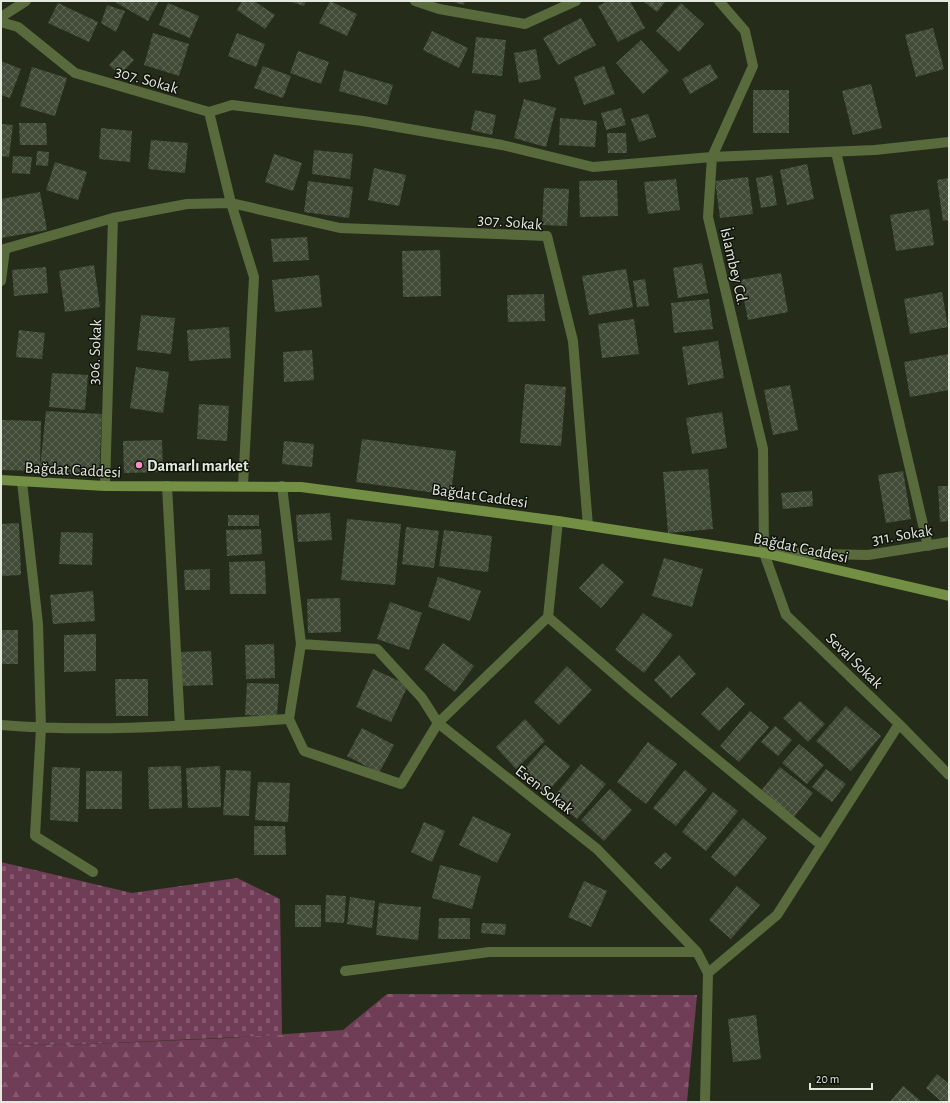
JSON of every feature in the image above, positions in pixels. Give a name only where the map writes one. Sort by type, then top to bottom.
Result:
[{"type":"main road","name":"Bağdat Caddesi","points":[[1,480],[105,486],[301,487],[558,521],[764,553],[949,596]]},
{"type":"street","points":[[1,17],[26,1]]},
{"type":"street","points":[[415,1],[439,9],[525,24],[576,1]]},
{"type":"street","name":"İslambey Cd.","points":[[719,1],[745,31],[753,66],[712,156],[708,217],[763,449],[764,553]]},
{"type":"street","name":"307. Sokak","points":[[1,22],[18,27],[75,73],[209,112]]},
{"type":"street","points":[[243,486],[254,277],[231,203],[209,112],[232,105],[363,121],[502,145],[593,167],[712,156],[876,150],[949,142]]},
{"type":"street","points":[[836,152],[928,546]]},
{"type":"street","name":"307. Sokak","points":[[3,250],[113,218],[187,204],[231,203],[340,228],[547,236],[573,342],[588,526]]},
{"type":"street","name":"306. Sokak","points":[[105,486],[113,218]]},
{"type":"street","points":[[1,281],[3,250]]},
{"type":"street","points":[[22,482],[38,624],[41,728],[35,836],[93,872]]},
{"type":"street","points":[[167,486],[180,726]]},
{"type":"street","points":[[282,486],[301,644],[289,719],[304,751],[400,784],[438,723],[548,617],[558,521]]},
{"type":"street","name":"311. Sokak","points":[[764,553],[868,555],[949,542]]},
{"type":"street","name":"Seval Sokak","points":[[764,553],[786,615],[899,724],[949,775]]},
{"type":"street","points":[[548,617],[636,693],[821,845]]},
{"type":"street","name":"Esen Sokak","points":[[301,644],[377,649],[422,698],[438,723],[597,849],[697,952],[708,973],[705,1102]]},
{"type":"street","points":[[1,725],[41,728],[180,726],[289,719]]},
{"type":"street","points":[[708,973],[777,916],[899,724]]},
{"type":"street","points":[[345,971],[489,952],[697,952]]},
{"type":"green space","points":[[1,862],[132,893],[237,878],[280,899],[282,1035],[69,1045],[1,1044]]},
{"type":"green space","points":[[387,994],[697,995],[687,1102],[1,1102],[1,1044],[69,1045],[228,1038],[343,1030]]},
{"type":"building","points":[[113,1],[159,1],[148,21]]},
{"type":"building","points":[[242,1],[254,1],[275,15],[265,29],[237,10]]},
{"type":"building","points":[[289,1],[306,1],[304,6]]},
{"type":"building","points":[[330,1],[357,14],[347,36],[319,23]]},
{"type":"building","points":[[450,1],[465,1],[464,5]]},
{"type":"building","points":[[608,1],[630,1],[645,28],[618,42],[598,6]]},
{"type":"building","points":[[643,1],[666,1],[657,12]]},
{"type":"building","points":[[58,3],[98,22],[89,42],[48,23]]},
{"type":"building","points":[[168,3],[199,16],[190,38],[159,25]]},
{"type":"building","points":[[681,3],[704,24],[679,52],[656,31]]},
{"type":"building","points":[[107,5],[125,11],[116,32],[101,23]]},
{"type":"building","points":[[581,18],[596,45],[558,65],[543,38]]},
{"type":"building","points":[[933,28],[944,69],[916,77],[905,35]]},
{"type":"building","points":[[432,31],[468,48],[459,68],[423,50]]},
{"type":"building","points":[[153,33],[189,44],[179,76],[144,65]]},
{"type":"building","points":[[237,33],[265,44],[256,67],[228,56]]},
{"type":"building","points":[[476,37],[506,40],[502,76],[472,73]]},
{"type":"building","points":[[641,40],[669,71],[643,94],[616,63]]},
{"type":"building","points":[[536,49],[541,79],[519,83],[514,53]]},
{"type":"building","points":[[123,50],[134,60],[120,75],[109,65]]},
{"type":"building","points":[[298,51],[329,62],[321,84],[290,73]]},
{"type":"building","points":[[1,61],[21,69],[10,98],[1,95]]},
{"type":"building","points":[[710,64],[718,78],[690,94],[682,79]]},
{"type":"building","points":[[263,66],[291,76],[283,98],[254,88]]},
{"type":"building","points":[[604,66],[615,94],[584,105],[574,77]]},
{"type":"building","points":[[32,67],[67,78],[55,116],[20,106]]},
{"type":"building","points":[[344,70],[393,85],[387,105],[339,91]]},
{"type":"building","points":[[871,84],[882,128],[853,135],[842,91]]},
{"type":"building","points":[[753,90],[789,90],[789,133],[753,133]]},
{"type":"building","points":[[524,99],[556,108],[546,147],[514,138]]},
{"type":"building","points":[[621,108],[626,125],[606,130],[601,113]]},
{"type":"building","points":[[475,110],[496,115],[492,135],[471,130]]},
{"type":"building","points":[[648,114],[656,137],[639,142],[631,119]]},
{"type":"building","points":[[560,118],[597,121],[595,147],[559,145]]},
{"type":"building","points":[[19,123],[46,123],[47,145],[20,145]]},
{"type":"building","points":[[1,124],[13,125],[9,157],[1,156]]},
{"type":"building","points":[[101,128],[132,131],[130,162],[99,159]]},
{"type":"building","points":[[607,133],[626,133],[627,153],[608,153]]},
{"type":"building","points":[[151,140],[188,143],[185,173],[148,169]]},
{"type":"building","points":[[314,150],[353,154],[350,179],[312,174]]},
{"type":"building","points":[[37,151],[49,152],[48,166],[36,165]]},
{"type":"building","points":[[274,154],[302,163],[293,191],[265,182]]},
{"type":"building","points":[[13,156],[32,157],[30,174],[12,173]]},
{"type":"building","points":[[55,162],[87,172],[78,200],[46,190]]},
{"type":"building","points":[[807,164],[814,199],[787,205],[780,170]]},
{"type":"building","points":[[374,168],[406,175],[399,206],[368,200]]},
{"type":"building","points":[[772,175],[777,205],[761,208],[756,178]]},
{"type":"building","points":[[748,177],[753,214],[720,218],[715,181]]},
{"type":"building","points":[[949,178],[949,220],[943,221],[937,180]]},
{"type":"building","points":[[676,179],[680,210],[648,214],[644,182]]},
{"type":"building","points":[[617,180],[618,216],[580,217],[579,181]]},
{"type":"building","points":[[308,181],[353,187],[349,218],[304,212]]},
{"type":"building","points":[[544,188],[569,189],[567,226],[542,225]]},
{"type":"building","points":[[40,192],[47,230],[1,238],[1,199]]},
{"type":"building","points":[[929,209],[934,245],[896,251],[890,215]]},
{"type":"building","points":[[307,237],[309,260],[273,262],[271,239]]},
{"type":"building","points":[[440,250],[441,296],[403,297],[402,251]]},
{"type":"building","points":[[702,263],[708,293],[678,298],[673,268]]},
{"type":"building","points":[[94,265],[100,307],[65,312],[59,271]]},
{"type":"building","points":[[46,267],[48,293],[14,296],[12,270]]},
{"type":"building","points":[[626,269],[633,307],[589,315],[582,276]]},
{"type":"building","points":[[781,273],[788,312],[748,320],[740,280]]},
{"type":"building","points":[[319,275],[322,307],[275,312],[272,280]]},
{"type":"building","points":[[645,279],[649,306],[637,307],[633,281]]},
{"type":"building","points":[[942,292],[948,327],[910,334],[904,299]]},
{"type":"building","points":[[544,294],[545,321],[508,322],[507,295]]},
{"type":"building","points":[[709,299],[713,329],[674,333],[671,303]]},
{"type":"building","points":[[141,315],[175,318],[171,354],[137,350]]},
{"type":"building","points":[[634,319],[639,354],[602,358],[598,324]]},
{"type":"building","points":[[229,327],[231,358],[189,361],[187,330]]},
{"type":"building","points":[[19,330],[45,333],[42,359],[16,357]]},
{"type":"building","points":[[718,341],[724,378],[688,385],[682,347]]},
{"type":"building","points":[[312,350],[314,380],[284,382],[283,352]]},
{"type":"building","points":[[949,354],[949,390],[910,397],[904,362]]},
{"type":"building","points":[[136,367],[169,372],[163,413],[130,408]]},
{"type":"building","points":[[52,373],[88,375],[85,410],[49,407]]},
{"type":"building","points":[[525,384],[566,387],[561,446],[520,443]]},
{"type":"building","points":[[790,385],[798,430],[773,435],[764,390]]},
{"type":"building","points":[[199,404],[229,406],[227,441],[197,439]]},
{"type":"building","points":[[46,411],[102,414],[99,477],[39,471],[1,470],[1,420],[41,421],[40,468]]},
{"type":"building","points":[[722,412],[727,448],[692,454],[686,418]]},
{"type":"building","points":[[362,439],[456,451],[451,495],[356,482]]},
{"type":"building","points":[[162,440],[163,472],[124,473],[123,441]]},
{"type":"building","points":[[284,441],[314,444],[312,467],[282,464]]},
{"type":"building","points":[[708,469],[713,529],[668,533],[663,472]]},
{"type":"building","points":[[903,471],[911,519],[886,523],[878,475]]},
{"type":"building","points":[[938,486],[949,486],[949,521],[940,522]]},
{"type":"building","points":[[812,491],[813,506],[783,509],[781,493]]},
{"type":"building","points":[[330,513],[332,540],[298,542],[296,515]]},
{"type":"building","points":[[228,515],[259,515],[259,526],[228,526]]},
{"type":"building","points":[[347,519],[401,524],[395,585],[341,580]]},
{"type":"building","points":[[19,523],[21,575],[1,576],[1,524]]},
{"type":"building","points":[[406,527],[439,531],[434,568],[402,564]]},
{"type":"building","points":[[261,529],[262,554],[227,556],[226,530]]},
{"type":"building","points":[[444,530],[492,536],[488,572],[439,566]]},
{"type":"building","points":[[61,532],[93,533],[92,565],[59,564]]},
{"type":"building","points":[[664,558],[703,569],[692,607],[652,596]]},
{"type":"building","points":[[265,561],[266,594],[230,594],[229,562]]},
{"type":"building","points":[[602,563],[624,582],[601,608],[579,588]]},
{"type":"building","points":[[210,569],[210,590],[185,590],[184,570]]},
{"type":"building","points":[[438,577],[481,591],[470,621],[428,607]]},
{"type":"building","points":[[93,591],[95,621],[53,624],[50,595]]},
{"type":"building","points":[[340,598],[341,632],[308,633],[307,599]]},
{"type":"building","points":[[390,602],[422,613],[409,650],[377,639]]},
{"type":"building","points":[[643,613],[673,635],[644,673],[615,650]]},
{"type":"building","points":[[1,630],[18,630],[18,664],[1,664]]},
{"type":"building","points":[[96,634],[96,671],[64,672],[64,635]]},
{"type":"building","points":[[443,643],[474,666],[455,692],[424,669]]},
{"type":"building","points":[[274,644],[275,678],[246,679],[245,645]]},
{"type":"building","points":[[211,651],[213,685],[180,686],[178,652]]},
{"type":"building","points":[[679,655],[696,674],[671,698],[654,680]]},
{"type":"building","points":[[567,666],[592,690],[559,725],[534,702]]},
{"type":"building","points":[[373,669],[408,685],[391,722],[356,707]]},
{"type":"building","points":[[115,679],[148,679],[148,716],[116,716]]},
{"type":"building","points":[[247,683],[279,684],[277,717],[245,715]]},
{"type":"building","points":[[727,687],[745,704],[719,731],[701,714]]},
{"type":"building","points":[[800,701],[825,724],[808,742],[783,718]]},
{"type":"building","points":[[846,706],[881,736],[851,771],[816,741]]},
{"type":"building","points":[[750,711],[769,727],[739,762],[720,746]]},
{"type":"building","points":[[525,719],[545,741],[516,769],[496,747]]},
{"type":"building","points":[[775,726],[792,740],[778,756],[761,742]]},
{"type":"building","points":[[362,728],[394,745],[379,773],[347,756]]},
{"type":"building","points":[[648,742],[677,764],[646,804],[617,782]]},
{"type":"building","points":[[799,744],[824,765],[807,784],[782,763]]},
{"type":"building","points":[[545,745],[570,766],[546,794],[521,773]]},
{"type":"building","points":[[581,764],[606,784],[577,819],[552,799]]},
{"type":"building","points":[[181,766],[182,808],[149,809],[148,767]]},
{"type":"building","points":[[220,766],[221,807],[188,808],[186,768]]},
{"type":"building","points":[[52,767],[80,768],[78,822],[50,820]]},
{"type":"building","points":[[780,767],[813,793],[794,817],[761,791]]},
{"type":"building","points":[[826,769],[846,784],[832,802],[812,787]]},
{"type":"building","points":[[226,770],[251,771],[249,816],[223,815]]},
{"type":"building","points":[[685,770],[707,789],[676,826],[653,808]]},
{"type":"building","points":[[86,771],[122,771],[122,809],[86,809]]},
{"type":"building","points":[[258,782],[290,783],[288,822],[255,820]]},
{"type":"building","points":[[610,789],[632,810],[604,841],[581,820]]},
{"type":"building","points":[[713,792],[738,811],[706,851],[682,832]]},
{"type":"building","points":[[473,816],[511,834],[497,863],[459,845]]},
{"type":"building","points":[[743,818],[767,838],[735,877],[711,857]]},
{"type":"building","points":[[424,822],[445,831],[432,862],[411,852]]},
{"type":"building","points":[[254,826],[285,826],[286,855],[254,855]]},
{"type":"building","points":[[665,852],[672,858],[661,869],[654,863]]},
{"type":"building","points":[[440,865],[481,876],[472,909],[432,898]]},
{"type":"building","points":[[584,881],[607,891],[591,927],[568,917]]},
{"type":"building","points":[[737,886],[760,905],[731,939],[709,920]]},
{"type":"building","points":[[326,895],[346,896],[344,923],[325,922]]},
{"type":"building","points":[[350,897],[375,901],[372,928],[347,924]]},
{"type":"building","points":[[379,903],[421,907],[418,940],[376,935]]},
{"type":"building","points":[[295,905],[321,905],[321,927],[295,927]]},
{"type":"building","points":[[439,918],[470,918],[470,939],[438,939]]},
{"type":"building","points":[[482,923],[506,924],[505,935],[481,933]]},
{"type":"building","points":[[756,1015],[761,1059],[733,1062],[728,1019]]},
{"type":"building","points":[[937,1074],[949,1084],[948,1102],[942,1102],[926,1088]]},
{"type":"building","points":[[903,1086],[922,1102],[890,1102]]},
{"type":"place","name":"Damarlı market","points":[[139,465]]}]
